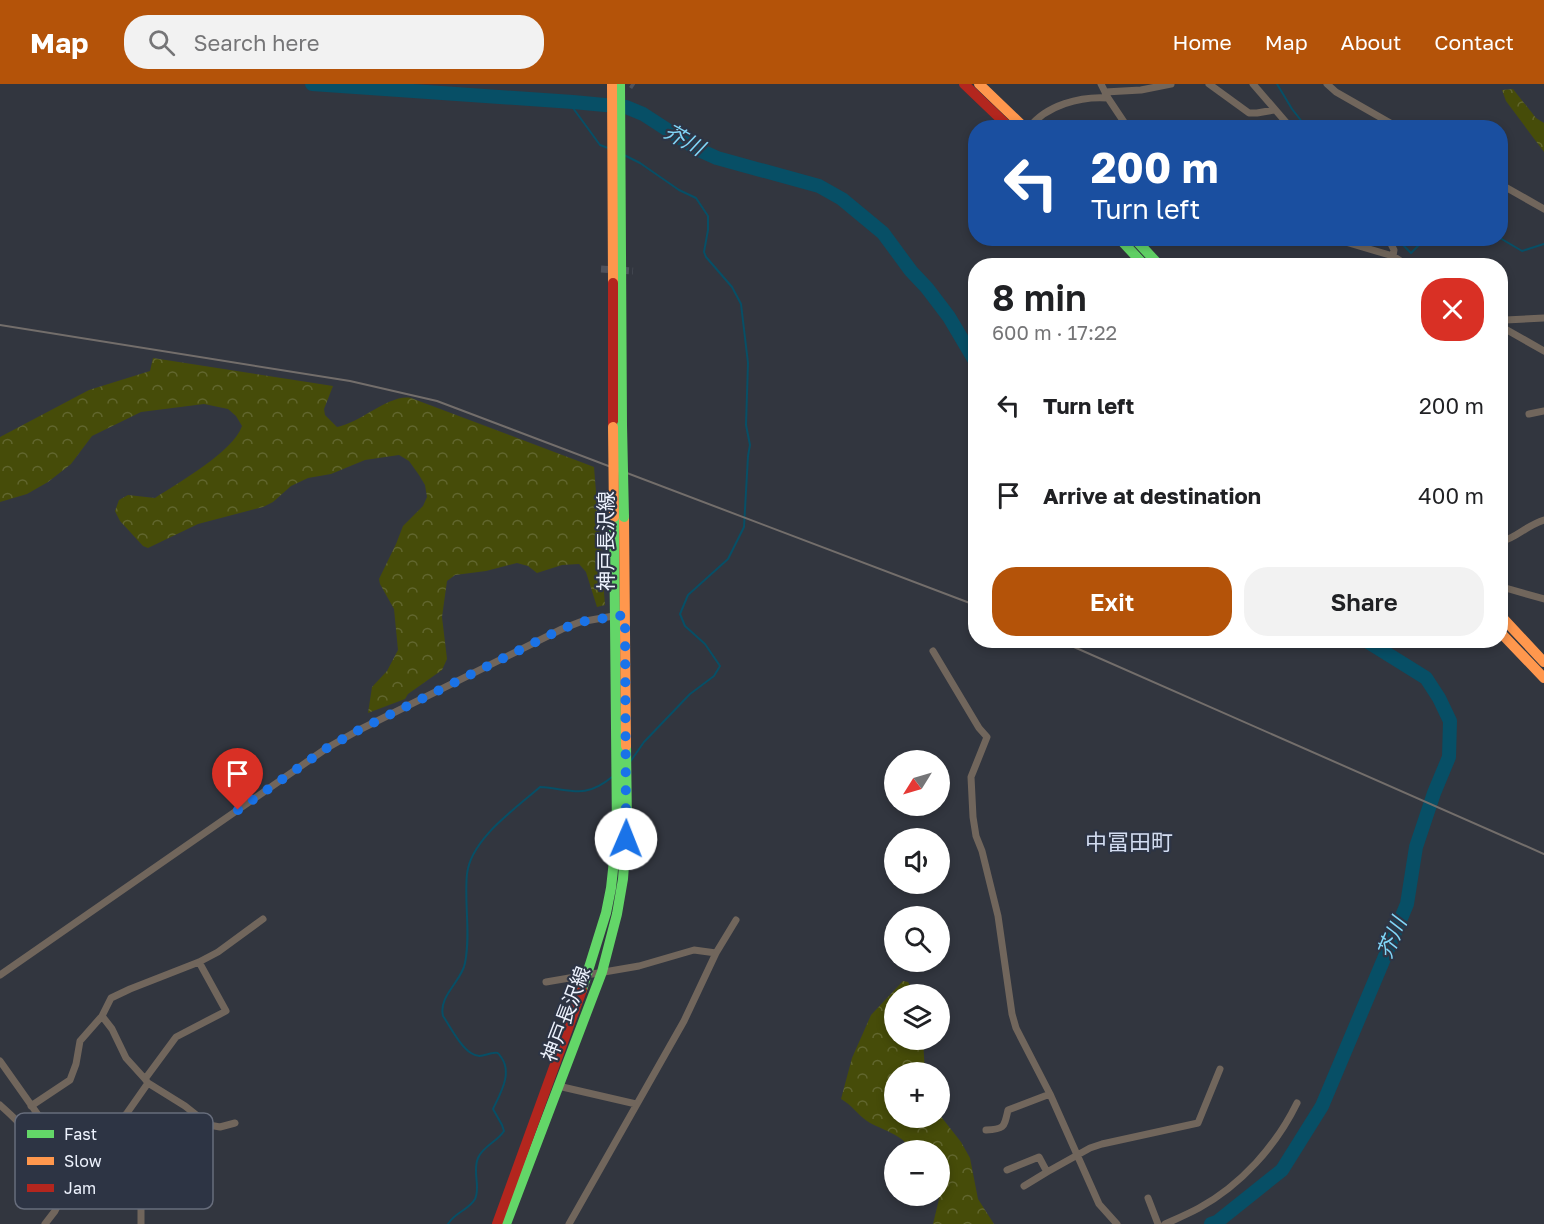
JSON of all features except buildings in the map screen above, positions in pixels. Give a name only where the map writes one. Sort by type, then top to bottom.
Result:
[{"type":"main road","name":"神戸長沢線","points":[[605,84],[611,164],[616,176]]},
{"type":"main road","points":[[964,84],[1002,120]]},
{"type":"main road","points":[[979,84],[1018,120]]},
{"type":"main road","name":"神戸長沢線","points":[[611,164],[617,85]]},
{"type":"main road","name":"神戸長沢線","points":[[497,1224],[588,976],[606,914],[615,860],[619,615],[617,85]]},
{"type":"main road","points":[[1126,246],[1138,258]]},
{"type":"main road","points":[[1141,246],[1153,258]]},
{"type":"main road","name":"神戸長沢線","points":[[506,1224],[602,972],[619,906],[627,825],[626,716],[619,615]]},
{"type":"main road","points":[[1508,624],[1544,662]]},
{"type":"main road","points":[[1508,640],[1544,678]]},
{"type":"street","points":[[1101,84],[1123,120]]},
{"type":"street","points":[[1037,120],[1074,101],[1171,84]]},
{"type":"street","points":[[1209,84],[1250,113],[1274,110]]},
{"type":"street","points":[[1253,84],[1283,120]]},
{"type":"street","points":[[1327,84],[1336,92],[1385,120]]},
{"type":"street","points":[[1508,189],[1544,209]]},
{"type":"street","points":[[1359,246],[1396,258]]},
{"type":"street","points":[[1392,246],[1393,256]]},
{"type":"street","points":[[1508,320],[1544,318]]},
{"type":"street","points":[[1508,331],[1544,351]]},
{"type":"street","points":[[1528,414],[1544,411]]},
{"type":"street","points":[[1508,539],[1526,527],[1544,520]]},
{"type":"street","points":[[1508,589],[1544,599]]},
{"type":"street","points":[[0,975],[339,741],[562,629],[580,622],[619,615]]},
{"type":"street","points":[[933,651],[979,728],[987,737],[971,777],[976,837],[982,851],[998,916],[1005,977],[1014,1021],[1050,1094],[1099,1204],[1117,1224]]},
{"type":"street","points":[[31,1106],[70,1080],[76,1064],[80,1041],[102,1016],[111,998],[130,988],[199,962],[218,952],[263,919]]},
{"type":"street","points":[[568,1224],[688,1015],[716,953],[736,920]]},
{"type":"street","points":[[546,982],[588,976],[666,959],[694,950],[716,953]]},
{"type":"street","points":[[127,1113],[176,1037],[226,1011],[199,962]]},
{"type":"street","points":[[102,1016],[112,1029],[126,1058],[146,1081],[194,1113]]},
{"type":"street","points":[[0,1061],[36,1113]]},
{"type":"street","points":[[1024,1186],[1090,1148],[1198,1123],[1220,1069]]},
{"type":"street","points":[[558,1086],[636,1104]]},
{"type":"street","points":[[986,1130],[1000,1130],[1004,1127],[1008,1110],[1050,1094]]},
{"type":"street","points":[[1165,1224],[1213,1199],[1256,1163],[1285,1127],[1297,1104]]},
{"type":"street","points":[[0,1105],[15,1118]]},
{"type":"street","points":[[213,1126],[220,1127],[235,1124]]},
{"type":"street","points":[[1008,1170],[1039,1157],[1047,1172]]},
{"type":"street","points":[[1148,1198],[1158,1224]]},
{"type":"green space","points":[[1513,89],[1536,118],[1544,123],[1544,152],[1506,101],[1502,90]]},
{"type":"green space","points":[[153,358],[333,386],[324,409],[325,415],[337,427],[356,420],[394,400],[411,398],[594,467],[605,605],[597,607],[586,572],[579,564],[562,565],[537,573],[528,566],[517,563],[486,571],[455,575],[447,581],[442,617],[447,659],[442,670],[408,694],[405,699],[368,713],[372,687],[387,671],[398,650],[394,609],[379,579],[403,526],[423,506],[427,497],[425,485],[419,475],[409,461],[399,455],[365,460],[331,474],[308,478],[291,486],[273,502],[263,507],[198,524],[148,548],[143,546],[120,521],[115,511],[119,500],[128,495],[155,498],[217,456],[237,436],[242,426],[228,409],[204,404],[141,412],[92,436],[71,464],[48,482],[27,494],[0,502],[0,437],[89,390],[150,371]]},
{"type":"green space","points":[[884,1001],[884,1050],[924,1050],[924,1062],[884,1062],[884,1128],[950,1128],[970,1158],[978,1199],[994,1224],[933,1224],[937,1206],[950,1206],[950,1140],[903,1140],[867,1121],[841,1099],[852,1058],[871,1015]]},
{"type":"waterway","name":"芥川","points":[[312,84],[626,107],[643,114],[697,149],[717,158],[819,186],[842,199],[883,233],[949,317],[968,349]]},
{"type":"waterway","points":[[1277,84],[1301,120]]},
{"type":"waterway","points":[[573,102],[573,108],[600,145],[608,148]]},
{"type":"waterway","points":[[624,155],[640,163],[679,190],[696,198],[708,216],[704,252],[732,287],[741,304],[748,363],[746,425],[750,445],[744,527],[728,559],[688,595],[680,614],[685,626],[705,644],[720,666],[714,676],[690,694],[644,742],[630,762]]},
{"type":"waterway","points":[[1508,243],[1522,251],[1544,244]]},
{"type":"waterway","points":[[1404,246],[1411,253],[1418,246]]},
{"type":"waterway","name":"芥川","points":[[1211,1224],[1217,1222],[1282,1170],[1322,1106],[1407,904],[1416,847],[1449,757],[1450,721],[1426,678],[1378,648]]},
{"type":"waterway","points":[[448,1224],[475,1199],[478,1158],[483,1150],[504,1131],[493,1109],[506,1077],[501,1057],[497,1053],[474,1055],[467,1050],[443,1016],[442,1009],[465,963],[467,952],[466,885],[470,861],[485,837],[540,787],[585,791],[593,789],[612,777]]},
{"type":"tunnel","points":[[601,269],[633,271]]},
{"type":"railway","points":[[0,325],[350,381],[437,401],[968,602]]},
{"type":"railway","points":[[1076,648],[1544,854]]},
{"type":"traffic: fast","points":[[620,84],[622,425]]},
{"type":"traffic: fast","points":[[1126,246],[1138,258]]},
{"type":"traffic: fast","points":[[1141,246],[1153,258]]},
{"type":"traffic: fast","points":[[622,425],[624,517]]},
{"type":"traffic: fast","points":[[582,990],[606,913],[617,833],[614,517]]},
{"type":"traffic: fast","points":[[506,1224],[602,972],[617,914],[623,879],[627,825],[626,746]]},
{"type":"traffic: slow","points":[[612,84],[613,283]]},
{"type":"traffic: slow","points":[[979,84],[1017,120]]},
{"type":"traffic: slow","points":[[613,427],[614,517]]},
{"type":"traffic: slow","points":[[624,517],[626,746]]},
{"type":"traffic: slow","points":[[1508,624],[1544,662]]},
{"type":"traffic: slow","points":[[1508,640],[1544,678]]},
{"type":"traffic: jam","points":[[964,84],[1002,120]]},
{"type":"traffic: jam","points":[[613,283],[613,427]]},
{"type":"traffic: jam","points":[[497,1224],[582,990]]},
{"type":"district","name":"中冨田町","points":[[1129,842]]},
{"type":"route","points":[[238,810],[327,748],[357,731],[562,629],[580,622],[625,615],[626,839]]}]
